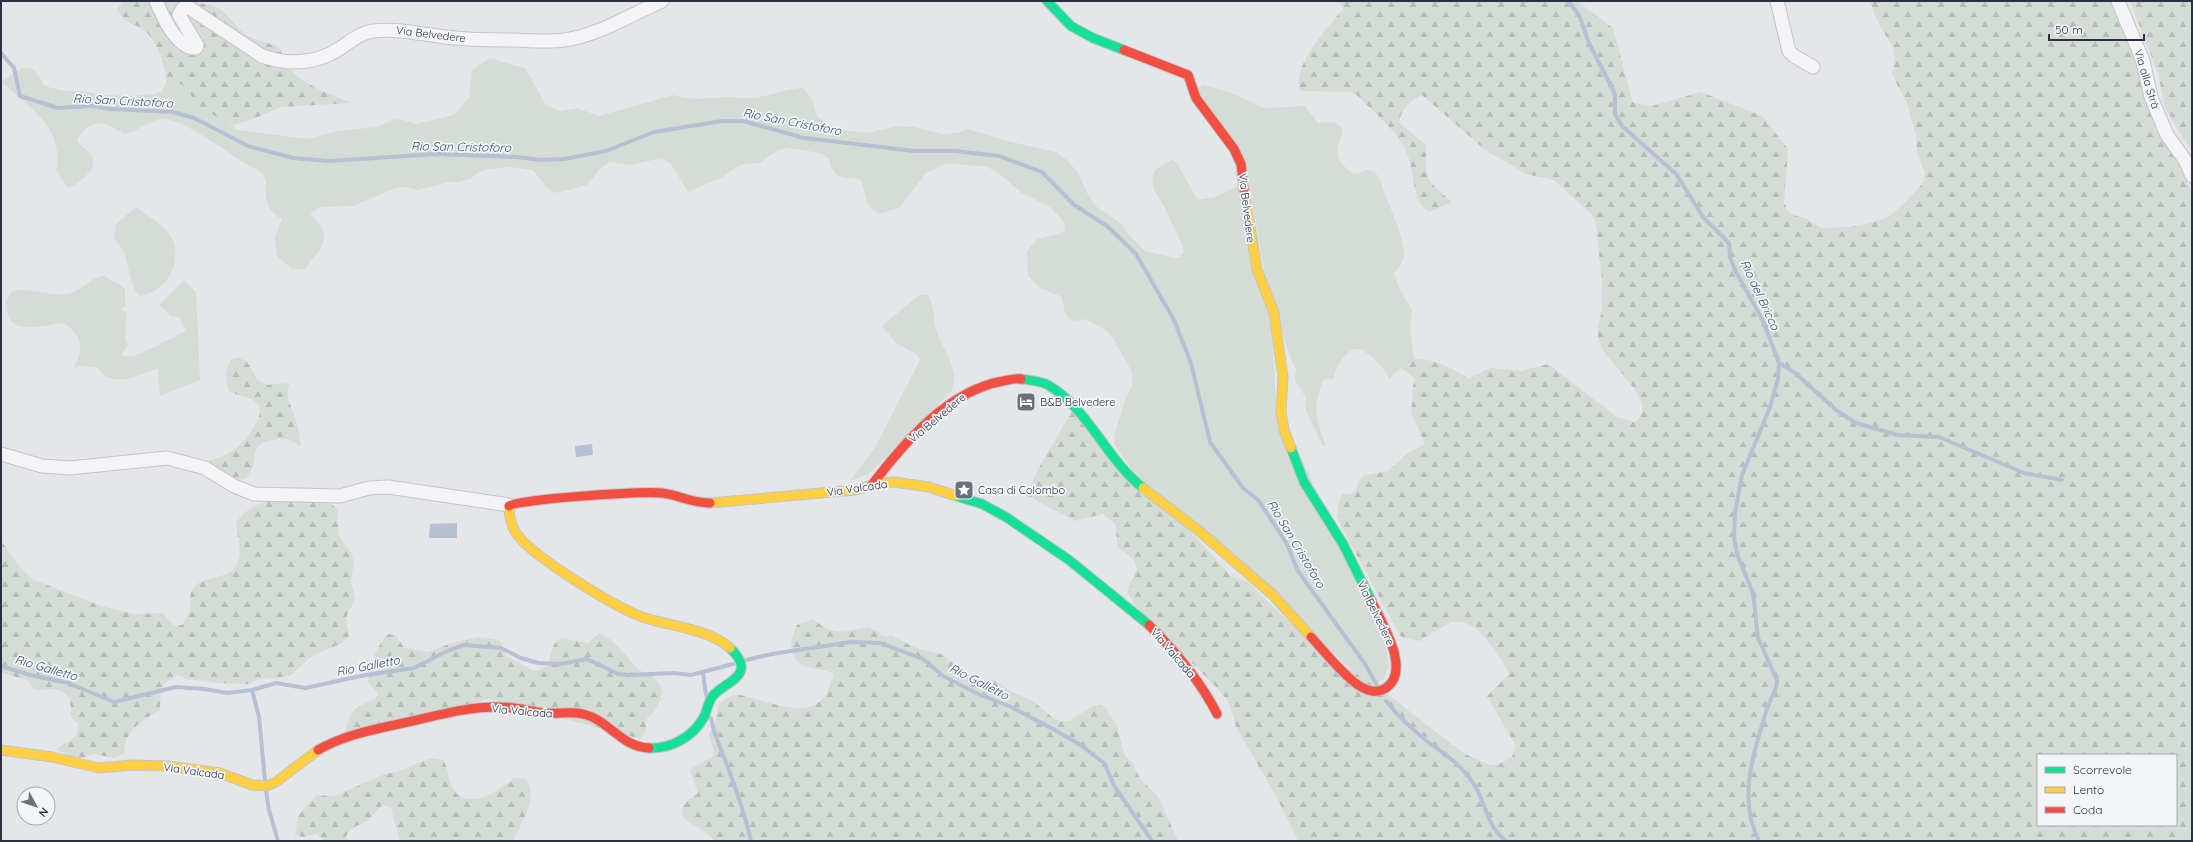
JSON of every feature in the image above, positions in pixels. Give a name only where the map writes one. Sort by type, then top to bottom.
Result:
[{"type":"street","name":"Via Belvedere","points":[[156,1],[164,21],[181,43],[193,49],[196,48],[197,44],[179,15],[184,8],[188,7],[262,56],[275,61],[299,62],[324,58],[355,37],[372,31],[396,29],[437,36],[475,40],[537,42],[564,40],[613,24],[662,1]]},
{"type":"street","name":"Via Belvedere","points":[[871,486],[900,449],[926,424],[964,394],[984,385],[1007,379],[1027,379],[1052,387],[1065,395],[1074,404],[1123,468],[1138,484],[1198,530],[1273,595],[1337,665],[1358,685],[1372,692],[1380,692],[1393,684],[1396,677],[1396,658],[1382,620],[1343,544],[1304,482],[1284,430],[1281,412],[1283,377],[1274,313],[1257,269],[1248,222],[1245,181],[1242,164],[1234,149],[1196,98],[1188,75],[1093,38],[1071,26],[1047,1]]},
{"type":"street","points":[[1777,1],[1789,51],[1794,56],[1813,67]]},
{"type":"street","name":"Via alla Strà","points":[[2118,1],[2144,61],[2151,97],[2167,135],[2185,160],[2192,176]]},
{"type":"street","name":"Via Valcada","points":[[1,454],[42,466],[70,468],[167,458],[205,468],[234,486],[254,494],[340,496],[369,488],[388,487],[509,505],[584,495],[648,492],[664,493],[688,501],[724,503],[736,500],[855,490],[894,482],[930,487],[982,504],[1036,537],[1069,560],[1148,624],[1171,647],[1204,689],[1217,714]]},
{"type":"street","name":"Via Valcada","points":[[1,750],[45,756],[99,768],[133,765],[200,769],[220,772],[252,785],[267,786],[276,782],[324,747],[336,741],[384,727],[467,709],[502,707],[545,714],[584,714],[595,717],[622,740],[638,748],[659,747],[683,740],[700,724],[713,695],[728,686],[738,675],[740,667],[738,657],[726,645],[712,637],[662,624],[627,610],[551,562],[516,532],[510,516],[509,505]]},
{"type":"green space","points":[[123,1],[194,1],[217,8],[224,12],[240,30],[248,36],[256,40],[272,44],[279,48],[283,53],[288,67],[303,80],[319,89],[351,103],[281,107],[231,126],[198,105],[185,87],[179,83],[166,84],[165,71],[158,49],[146,32],[127,22],[117,9]]},
{"type":"green space","points":[[1339,1],[1577,1],[1613,28],[1633,103],[1652,106],[1701,92],[1762,116],[1788,149],[1784,203],[1790,214],[1807,219],[1821,228],[1851,227],[1871,223],[1888,217],[1906,202],[1923,183],[1925,173],[1917,153],[1916,135],[1907,103],[1892,75],[1894,51],[1882,30],[1869,1],[2112,1],[2192,193],[2192,841],[1298,841],[1276,796],[1236,727],[1230,705],[1220,691],[1135,605],[1127,591],[1137,569],[1134,560],[1117,546],[1116,525],[1103,514],[1075,521],[1026,495],[1043,460],[1072,412],[1192,533],[1231,576],[1248,582],[1314,646],[1390,696],[1463,753],[1489,765],[1499,764],[1512,757],[1516,746],[1487,696],[1509,674],[1507,669],[1492,646],[1479,631],[1463,622],[1451,623],[1419,641],[1401,637],[1340,524],[1338,509],[1342,494],[1351,494],[1356,490],[1359,480],[1365,475],[1388,471],[1408,453],[1425,444],[1411,413],[1414,378],[1401,368],[1409,359],[1432,361],[1455,370],[1468,378],[1491,368],[1521,371],[1548,364],[1617,417],[1634,422],[1641,415],[1642,406],[1632,385],[1607,355],[1599,341],[1598,327],[1602,306],[1602,279],[1595,219],[1590,213],[1554,180],[1526,174],[1484,149],[1422,95],[1404,109],[1399,123],[1426,145],[1426,166],[1428,178],[1436,188],[1452,202],[1429,212],[1420,203],[1417,196],[1409,159],[1401,141],[1388,125],[1358,96],[1350,92],[1300,91],[1299,81],[1301,70],[1312,47],[1343,9]]},
{"type":"green space","points":[[2130,1],[2192,1],[2192,152],[2165,108],[2158,73]]},
{"type":"green space","points":[[490,58],[526,69],[546,105],[561,111],[577,108],[599,116],[673,95],[693,99],[726,97],[752,98],[803,88],[812,100],[817,116],[835,129],[867,133],[898,126],[914,127],[942,134],[957,133],[968,129],[1011,142],[1056,152],[1068,161],[1078,173],[1088,195],[1097,207],[1123,225],[1126,232],[1145,251],[1176,258],[1181,256],[1184,252],[1183,247],[1164,206],[1155,192],[1152,181],[1155,170],[1172,159],[1177,163],[1195,196],[1199,200],[1215,197],[1240,185],[1271,314],[1276,404],[1383,633],[1389,666],[1384,679],[1370,686],[1136,476],[1114,444],[1116,429],[1125,400],[1132,387],[1132,372],[1107,331],[1085,319],[1077,321],[1069,319],[1065,313],[1062,297],[1040,288],[1028,276],[1027,251],[1037,239],[1059,234],[1065,230],[1064,222],[1050,207],[1022,193],[997,172],[987,167],[945,164],[926,173],[900,207],[880,214],[867,203],[860,179],[839,176],[833,170],[829,159],[820,153],[789,148],[778,150],[760,163],[739,165],[723,177],[688,192],[671,164],[662,158],[631,165],[609,162],[600,169],[587,185],[556,193],[547,188],[533,170],[511,167],[489,169],[479,172],[470,179],[459,182],[449,182],[417,190],[407,187],[396,188],[353,206],[320,207],[310,213],[321,226],[323,231],[324,242],[322,247],[305,269],[292,269],[277,256],[275,237],[282,219],[273,212],[268,205],[266,197],[266,183],[264,176],[259,171],[250,167],[193,130],[170,120],[156,120],[125,134],[108,125],[98,123],[85,129],[77,141],[88,151],[93,159],[91,171],[85,177],[68,188],[56,170],[57,155],[55,142],[50,130],[23,100],[1,82],[22,68],[30,68],[36,72],[44,85],[51,88],[67,91],[84,91],[99,95],[131,96],[155,94],[162,91],[166,84],[179,82],[185,87],[198,105],[238,130],[307,139],[339,131],[377,127],[392,120],[400,119],[416,124],[454,115],[469,98],[472,70]]},
{"type":"green space","points":[[1204,85],[1229,92],[1264,108],[1305,106],[1318,123],[1332,122],[1337,124],[1343,130],[1338,150],[1339,160],[1354,174],[1368,170],[1375,172],[1379,178],[1397,225],[1403,244],[1404,257],[1402,263],[1394,273],[1399,288],[1412,310],[1410,329],[1414,359],[1409,360],[1389,379],[1380,364],[1364,351],[1360,349],[1353,350],[1345,355],[1336,370],[1333,379],[1324,379],[1316,405],[1319,428],[1326,445],[1323,446],[1310,420],[1306,410],[1306,398],[1295,380],[1296,369],[1289,355],[1263,265],[1250,188],[1197,88]]},
{"type":"green space","points":[[136,207],[159,223],[167,231],[174,242],[175,250],[174,266],[166,281],[161,287],[154,291],[139,296],[132,282],[123,250],[114,236],[116,224]]},
{"type":"green space","points":[[105,276],[125,289],[125,306],[122,310],[126,312],[125,338],[128,345],[121,356],[134,356],[142,353],[186,331],[179,317],[171,316],[159,305],[184,280],[196,292],[200,380],[160,396],[158,368],[134,377],[118,380],[104,375],[98,368],[80,366],[73,369],[79,355],[80,343],[75,333],[70,328],[63,323],[26,327],[18,325],[12,321],[7,313],[6,300],[12,291],[27,290],[61,295],[72,293],[90,281]]},
{"type":"green space","points":[[919,295],[928,295],[931,302],[937,333],[952,365],[954,382],[952,390],[870,473],[850,481],[874,449],[920,360],[916,354],[896,343],[882,326]]},
{"type":"green space","points":[[238,357],[247,362],[257,379],[267,385],[289,383],[288,398],[298,428],[301,447],[293,441],[287,439],[279,439],[261,444],[256,450],[252,467],[245,479],[229,476],[205,462],[228,453],[239,446],[249,434],[259,416],[259,405],[252,399],[229,392],[226,374],[230,360]]},
{"type":"green space","points":[[290,499],[310,499],[322,501],[338,510],[337,519],[340,538],[351,553],[354,562],[351,581],[355,599],[346,618],[349,636],[342,643],[312,656],[290,676],[259,679],[249,684],[218,683],[187,679],[178,675],[163,685],[160,709],[141,722],[131,732],[125,745],[124,753],[114,758],[94,754],[74,760],[57,749],[72,740],[78,730],[78,724],[71,717],[70,698],[64,693],[52,689],[33,689],[28,680],[1,673],[1,540],[20,568],[34,580],[101,606],[135,614],[162,613],[174,626],[182,625],[191,610],[190,596],[194,587],[200,582],[227,574],[234,568],[239,559],[240,550],[236,522],[254,506],[266,502]]},
{"type":"green space","points":[[813,619],[827,629],[839,632],[869,627],[883,636],[892,636],[916,648],[941,654],[976,679],[994,680],[1008,690],[1033,701],[1053,718],[1060,721],[1069,721],[1091,707],[1100,704],[1106,709],[1116,724],[1125,756],[1132,762],[1140,778],[1159,798],[1178,841],[714,841],[708,834],[683,817],[682,808],[687,801],[698,793],[690,771],[693,767],[713,757],[714,752],[709,734],[715,722],[719,703],[734,694],[782,706],[806,708],[816,704],[824,697],[829,689],[834,674],[804,666],[799,663],[793,653],[791,642],[797,625]]},
{"type":"green space","points":[[599,633],[610,639],[639,670],[655,679],[661,688],[662,694],[658,705],[647,718],[645,732],[641,739],[489,699],[345,733],[351,714],[361,705],[375,699],[378,693],[368,682],[372,662],[380,645],[388,634],[396,635],[404,648],[428,652],[452,643],[479,637],[500,640],[506,656],[534,671],[547,667],[554,644],[561,638],[588,643]]},
{"type":"green space","points":[[431,758],[443,760],[452,787],[458,795],[465,799],[483,797],[500,788],[514,778],[526,779],[530,786],[530,802],[513,841],[400,841],[391,808],[383,805],[366,822],[354,827],[348,832],[346,836],[348,841],[324,841],[317,834],[303,837],[295,835],[299,814],[316,795],[334,796],[385,774],[397,772]]},
{"type":"water","points":[[592,444],[593,455],[576,457],[575,446]]},
{"type":"water","points":[[457,523],[457,538],[429,538],[430,524]]},
{"type":"waterway","name":"Rio del Bricco","points":[[1568,1],[1579,15],[1589,43],[1615,94],[1615,114],[1622,126],[1676,174],[1703,217],[1729,243],[1730,257],[1735,270],[1763,321],[1779,363],[1794,372],[1836,410],[1856,423],[1898,435],[1939,437],[2024,473],[2062,480]]},
{"type":"waterway","name":"Rio San Cristoforo","points":[[1,53],[14,68],[20,96],[58,108],[92,106],[111,109],[173,112],[194,118],[248,146],[293,158],[329,161],[437,154],[516,157],[541,160],[564,159],[606,151],[654,132],[722,121],[743,121],[804,138],[914,151],[955,151],[999,156],[1042,172],[1074,205],[1107,226],[1136,254],[1174,320],[1191,363],[1210,442],[1243,488],[1258,500],[1286,542],[1298,571],[1365,664],[1378,687]]},
{"type":"waterway","points":[[1759,841],[1752,825],[1748,792],[1757,742],[1767,709],[1776,688],[1777,680],[1758,638],[1753,593],[1737,554],[1734,537],[1735,513],[1742,475],[1770,407],[1778,379],[1779,363]]},
{"type":"waterway","name":"Rio Galletto","points":[[746,660],[772,654],[851,642],[880,643],[923,659],[943,676],[976,693],[1011,707],[1053,729],[1079,744],[1104,763],[1115,787],[1152,841]]},
{"type":"waterway","name":"Rio Galletto","points":[[1,666],[30,675],[68,683],[114,702],[176,687],[204,689],[227,693],[252,690],[276,683],[305,688],[366,675],[414,668],[447,651],[464,645],[501,648],[521,658],[538,663],[560,664],[587,659],[618,674],[629,675],[674,673],[691,675],[733,664]]},
{"type":"waterway","points":[[703,673],[706,695]]},
{"type":"waterway","points":[[252,690],[259,717],[265,780]]},
{"type":"waterway","name":"Rio San Cristoforo","points":[[1386,701],[1411,728],[1454,761],[1465,772],[1479,793],[1494,828],[1506,841]]},
{"type":"waterway","points":[[711,718],[740,802],[751,841]]},
{"type":"waterway","points":[[266,791],[269,810],[278,841]]},
{"type":"traffic: fast","points":[[1047,1],[1071,26],[1093,38],[1124,50]]},
{"type":"traffic: fast","points":[[1021,379],[1048,385],[1062,395],[1086,420],[1118,463],[1143,488]]},
{"type":"traffic: fast","points":[[1291,448],[1304,482],[1343,544],[1371,600]]},
{"type":"traffic: fast","points":[[956,496],[982,504],[1006,517],[1069,560],[1149,625]]},
{"type":"traffic: fast","points":[[649,748],[657,748],[673,744],[688,736],[699,724],[704,717],[712,697],[736,678],[740,672],[741,666],[738,658],[730,648]]},
{"type":"traffic: slow","points":[[1244,190],[1257,269],[1274,313],[1283,377],[1281,412],[1284,430],[1291,448]]},
{"type":"traffic: slow","points":[[710,503],[855,490],[880,483],[894,482],[929,487],[956,496]]},
{"type":"traffic: slow","points":[[1143,488],[1198,530],[1273,595],[1311,637]]},
{"type":"traffic: slow","points":[[509,506],[510,516],[516,533],[538,555],[574,580],[613,603],[642,617],[700,632],[711,636],[730,648]]},
{"type":"traffic: slow","points":[[1,750],[52,757],[99,768],[133,765],[168,766],[220,773],[252,785],[267,786],[276,782],[318,750]]},
{"type":"traffic: jam","points":[[1124,50],[1188,75],[1196,98],[1234,149],[1241,164],[1244,190]]},
{"type":"traffic: jam","points":[[871,486],[898,453],[928,421],[945,407],[963,396],[983,387],[1003,381],[1021,379]]},
{"type":"traffic: jam","points":[[509,506],[517,503],[556,498],[608,494],[651,493],[668,494],[697,502],[710,503]]},
{"type":"traffic: jam","points":[[1311,637],[1340,669],[1358,685],[1372,691],[1379,691],[1386,688],[1393,680],[1396,670],[1395,658],[1387,633],[1371,600]]},
{"type":"traffic: jam","points":[[1149,625],[1187,667],[1217,714]]},
{"type":"traffic: jam","points":[[318,750],[329,744],[373,730],[454,712],[489,707],[513,708],[547,713],[583,714],[592,717],[631,743],[649,748]]},
{"type":"place","name":"B&B Belvedere","points":[[1026,402]]},
{"type":"place","name":"Casa di Colombo","points":[[964,490]]}]
